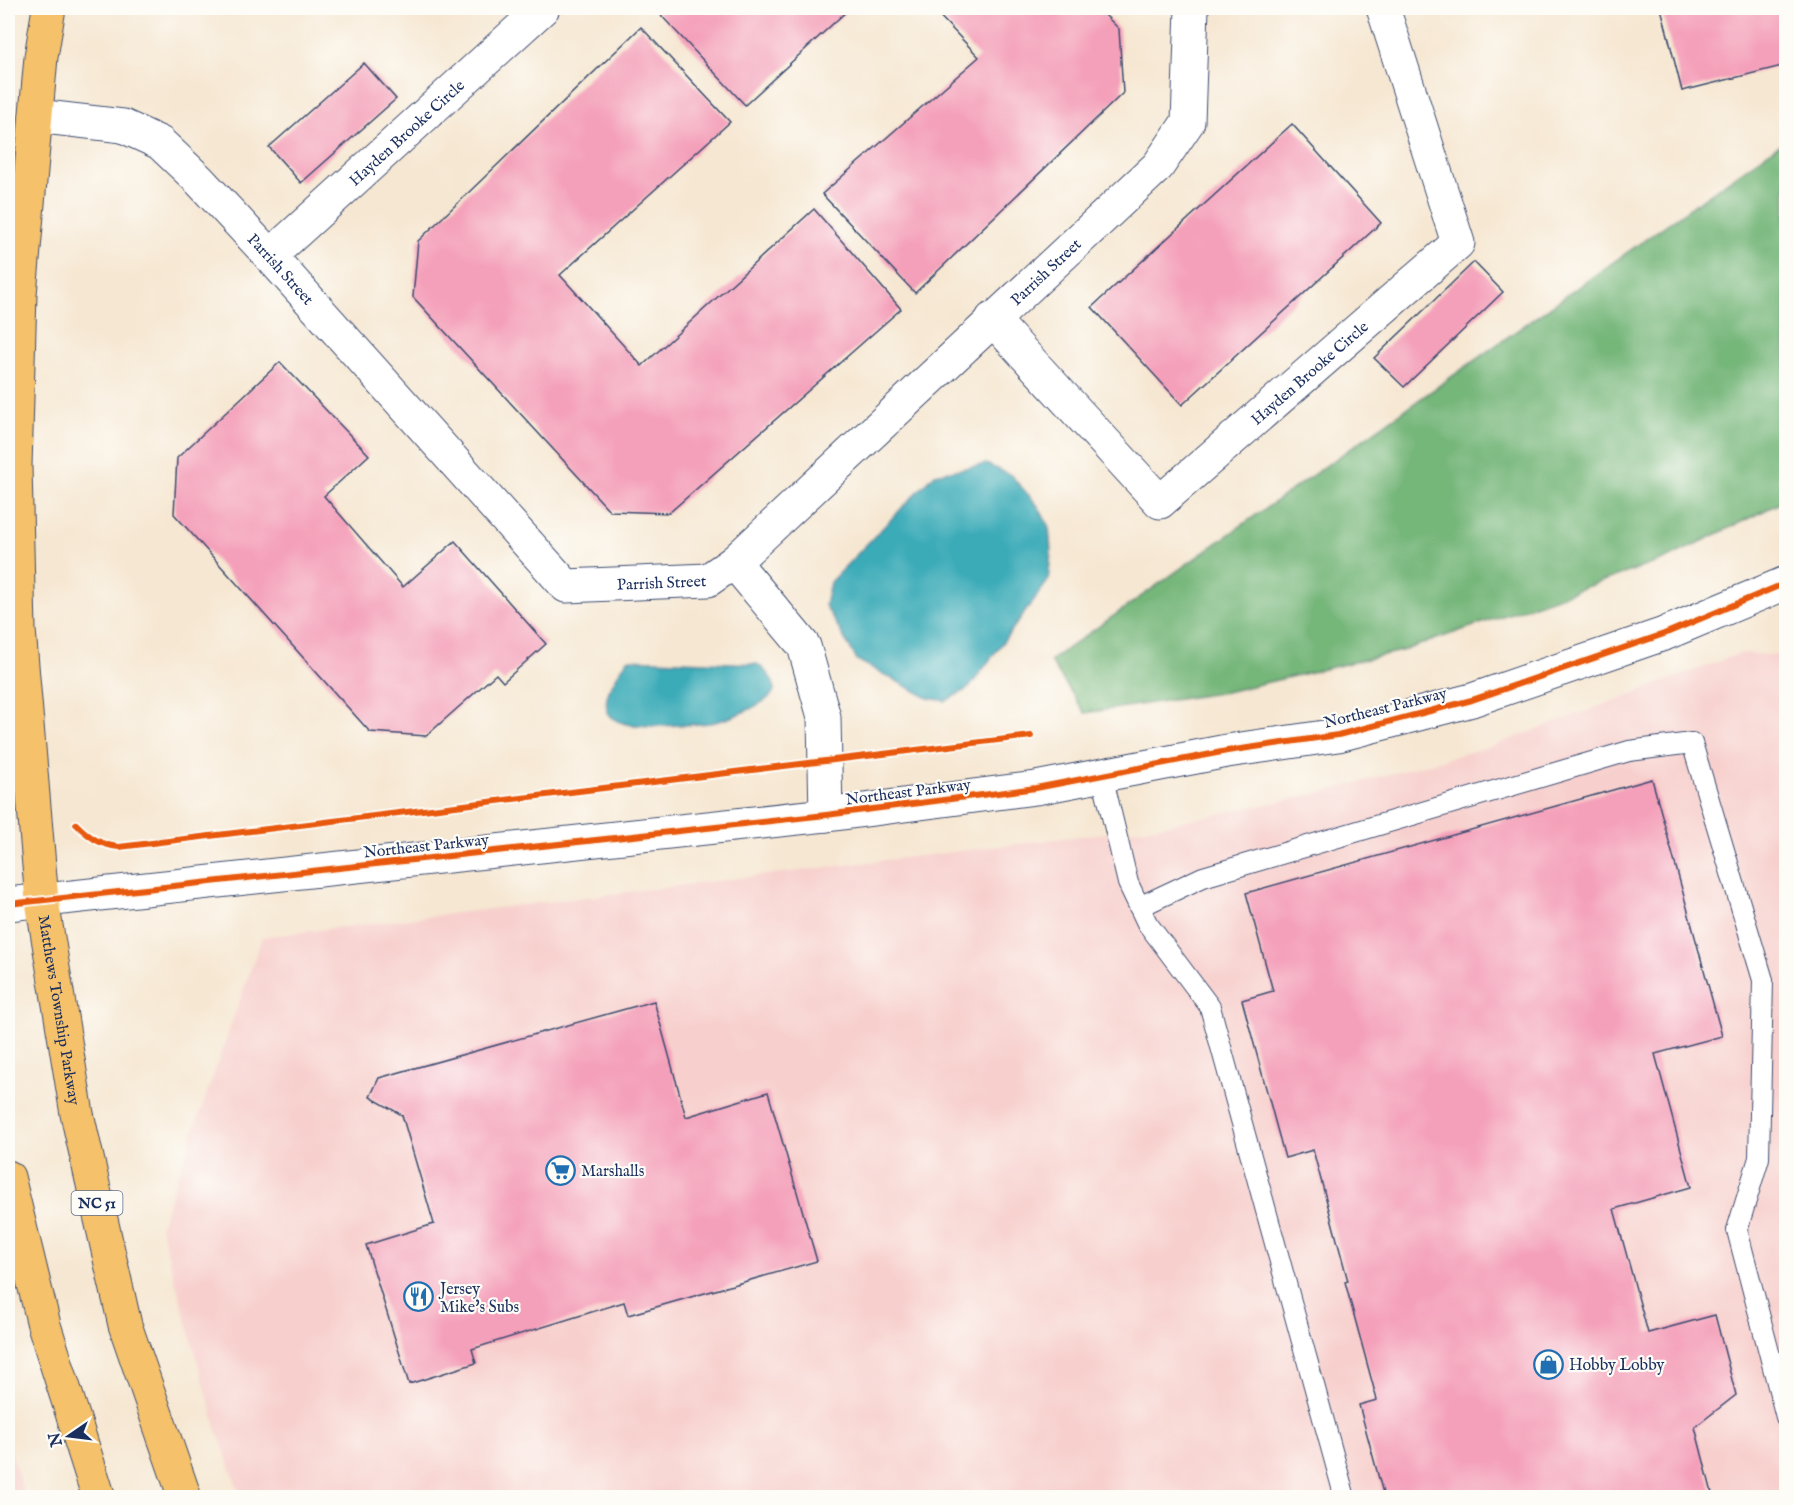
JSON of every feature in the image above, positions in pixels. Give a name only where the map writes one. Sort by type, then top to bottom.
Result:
[{"type":"main road","name":"Matthews Township Parkway","points":[[50,8],[41,57],[20,294],[15,467],[19,630],[42,901],[77,1114],[125,1325],[185,1497]]},
{"type":"main road","points":[[8,1177],[44,1325],[99,1497]]},
{"type":"street","name":"Hayden Brooke Circle","points":[[270,256],[543,8]]},
{"type":"street","name":"Parrish Street","points":[[36,116],[123,126],[160,143],[199,180],[270,256],[566,586],[708,580],[734,562],[1158,166],[1188,122],[1192,8]]},
{"type":"street","name":"Hayden Brooke Circle","points":[[993,319],[1160,502],[1458,243],[1383,8]]},
{"type":"street","points":[[734,562],[804,646],[824,717],[825,815]]},
{"type":"street","name":"Northeast Parkway","points":[[8,904],[825,815],[1036,788],[1227,751],[1338,735],[1472,700],[1664,634],[1786,583]]},
{"type":"lane","points":[[1139,907],[1203,877],[1629,751],[1692,743],[1763,980],[1759,1158],[1737,1230],[1786,1417]]},
{"type":"lane","points":[[1102,775],[1128,883],[1139,907],[1147,923],[1210,1007],[1345,1497]]},
{"type":"shaded area","points":[[1741,653],[1786,656],[1786,1497],[241,1497],[218,1434],[160,1226],[262,937],[1155,827],[1321,793],[1492,746]]},
{"type":"shaded area","points":[[8,1442],[25,1497],[8,1497]]},
{"type":"green space","points":[[1786,140],[1786,500],[1666,559],[1405,650],[1226,692],[1085,713],[1050,661]]},
{"type":"water","points":[[986,464],[1011,475],[1038,506],[1049,527],[1051,553],[1048,581],[969,688],[946,701],[928,698],[857,660],[825,605],[830,582],[935,474]]},
{"type":"water","points":[[628,659],[757,664],[771,679],[774,690],[766,700],[758,705],[715,722],[683,725],[630,725],[615,720],[609,714],[606,703],[613,683]]},
{"type":"building","points":[[659,8],[850,8],[745,105],[656,10]]},
{"type":"building","points":[[932,8],[1098,8],[1119,29],[1123,93],[915,293],[822,194],[979,57]]},
{"type":"building","points":[[1661,8],[1786,8],[1786,65],[1682,91]]},
{"type":"building","points":[[641,27],[730,122],[560,275],[642,366],[814,209],[901,309],[669,513],[610,511],[413,297],[418,241]]},
{"type":"building","points":[[364,63],[396,99],[301,183],[269,147]]},
{"type":"building","points":[[1292,124],[1381,223],[1182,405],[1092,307]]},
{"type":"building","points":[[1474,262],[1503,292],[1404,387],[1374,358]]},
{"type":"building","points":[[280,362],[369,455],[324,496],[403,587],[455,541],[546,644],[503,682],[496,674],[426,736],[370,732],[174,514],[177,458]]},
{"type":"building","points":[[1652,779],[1722,1036],[1655,1054],[1691,1187],[1614,1209],[1648,1333],[1715,1315],[1736,1395],[1695,1427],[1713,1497],[1384,1497],[1359,1405],[1377,1400],[1313,1150],[1285,1158],[1242,1000],[1273,991],[1246,893]]},
{"type":"building","name":"Marshalls","points":[[654,1001],[686,1117],[768,1092],[817,1261],[628,1315],[624,1302],[472,1349],[476,1363],[409,1384],[366,1245],[434,1224],[402,1115],[370,1097],[379,1078]]},
{"type":"cycle path","points":[[8,904],[826,815],[1036,788],[1227,751],[1338,735],[1472,700],[1664,634],[1786,583]]},
{"type":"cycle path","points":[[76,824],[95,840],[119,847],[1031,736]]},
{"type":"place","name":"Marshalls","points":[[560,1170]]},
{"type":"place","name":"Jersey Mike's Subs","points":[[419,1297]]},
{"type":"place","name":"Hobby Lobby","points":[[1548,1364]]}]
